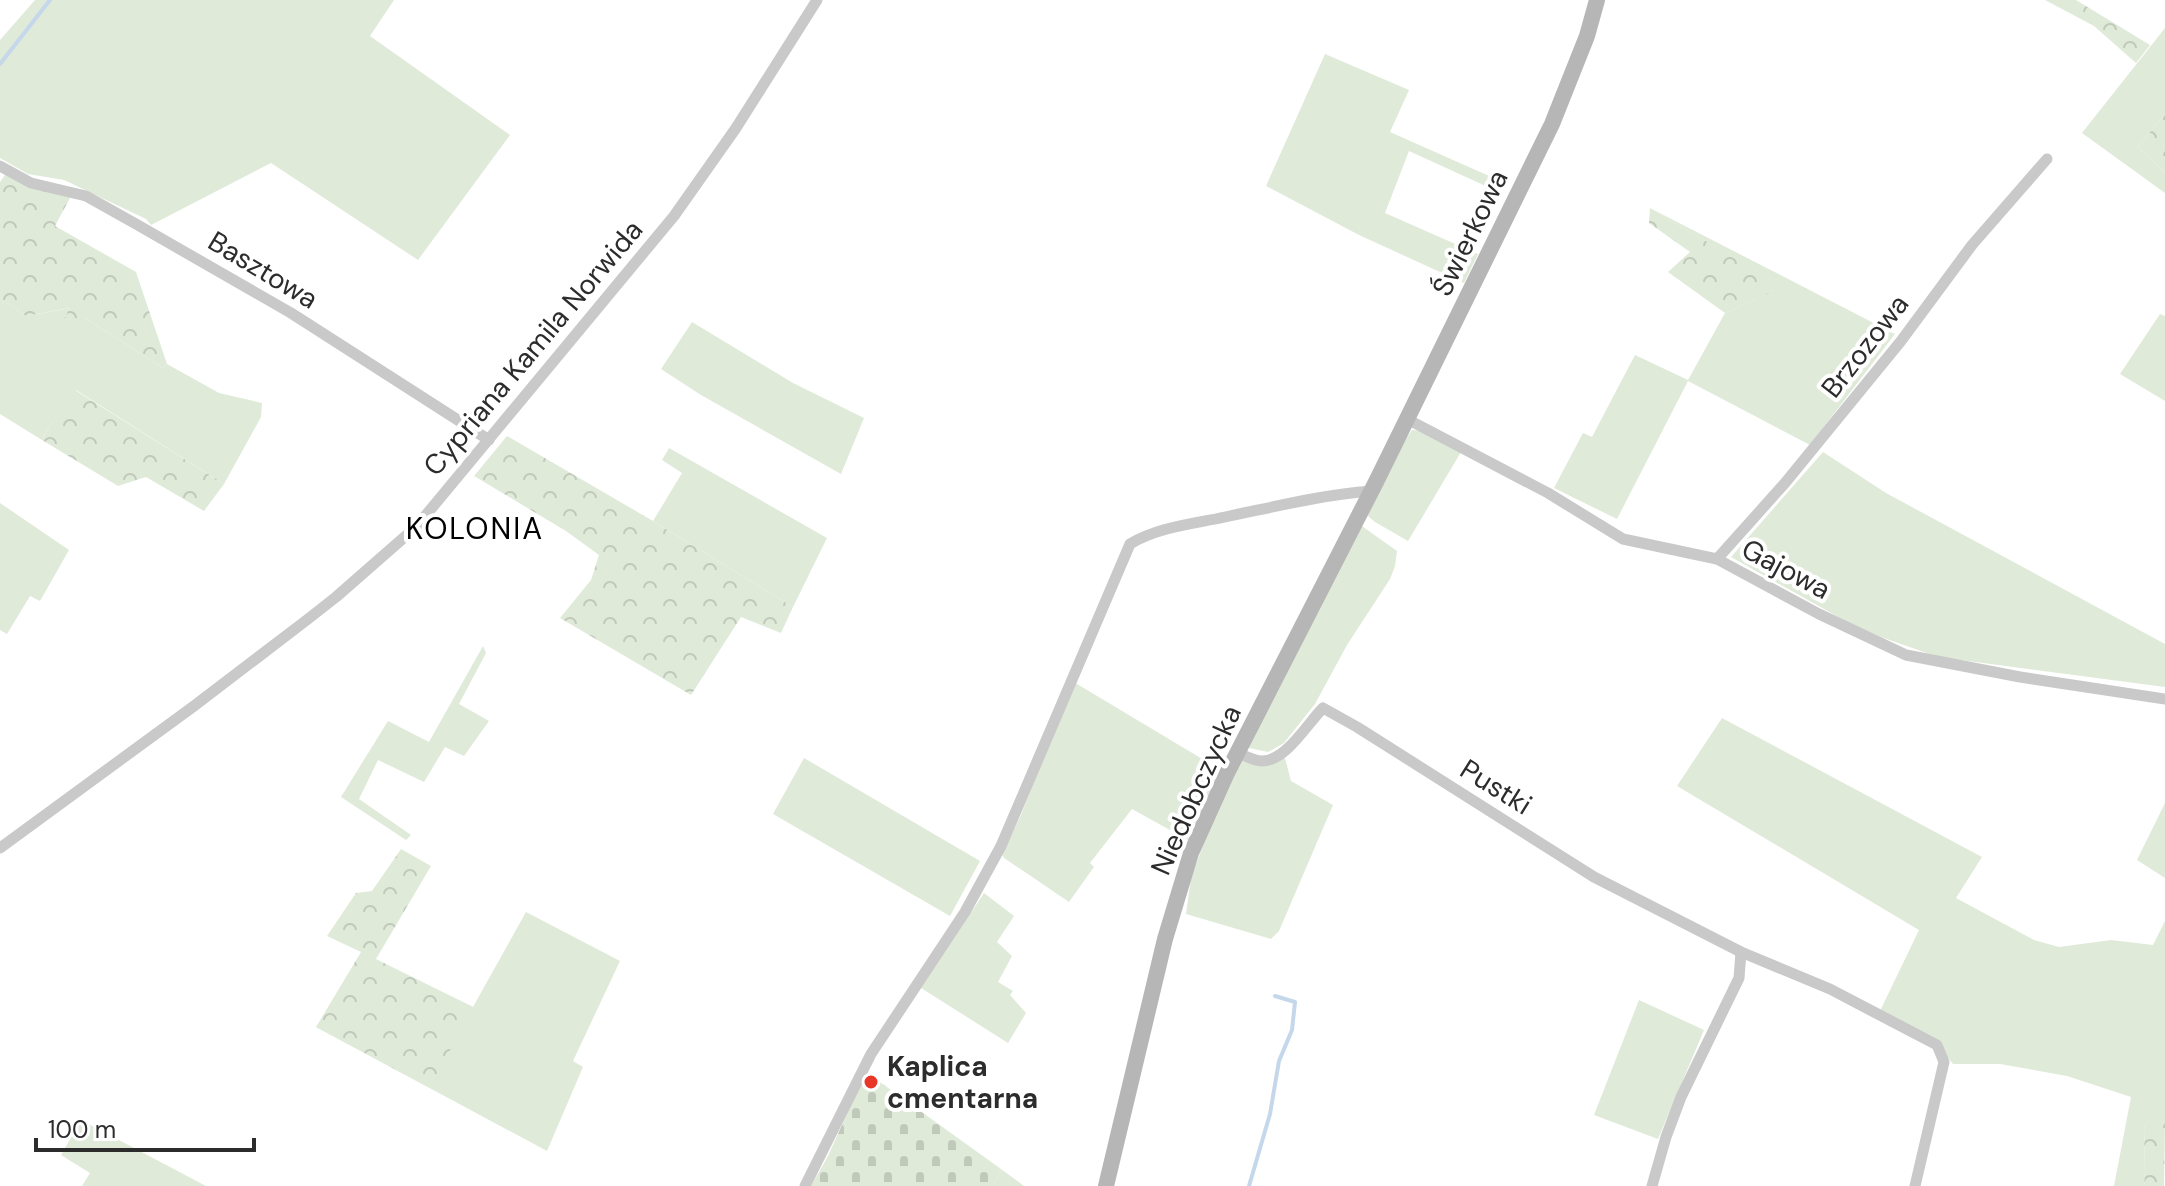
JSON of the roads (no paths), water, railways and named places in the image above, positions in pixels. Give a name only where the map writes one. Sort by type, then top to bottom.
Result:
[{"type":"street","name":"Cypriana Kamila Norwida","points":[[0,848],[336,597],[416,527],[674,216],[736,128],[817,0]]},
{"type":"street","name":"Świerkowa","points":[[1373,487],[1552,124],[1587,36],[1597,0]]},
{"type":"street","name":"Brzozowa","points":[[1717,559],[1804,460],[1901,341],[1972,245],[2047,159]]},
{"type":"street","name":"Basztowa","points":[[0,166],[31,183],[86,196],[291,313],[489,440]]},
{"type":"street","name":"Gajowa","points":[[1407,419],[1548,493],[1623,539],[1717,559],[1819,614],[1906,655],[2020,677],[2165,699]]},
{"type":"street","name":"Niedobczycka","points":[[1106,1186],[1165,939],[1191,853],[1238,753],[1373,487]]},
{"type":"street","points":[[805,1186],[871,1054],[965,912],[1001,846],[1130,544],[1144,535],[1373,487]]},
{"type":"street","name":"Pustki","points":[[1238,753],[1264,761],[1276,757],[1289,749],[1323,708],[1594,877],[1741,952],[1830,989],[1937,1045],[1944,1062],[1915,1186]]},
{"type":"street","points":[[1652,1186],[1681,1097],[1739,978],[1741,952]]},
{"type":"waterway","points":[[0,64],[50,0]]},
{"type":"waterway","points":[[1249,1186],[1270,1114],[1279,1061],[1292,1030],[1295,1002],[1275,996]]},
{"type":"place","name":"Kaplica cmentarna","points":[[871,1082]]},
{"type":"district","name":"KOLONIA","points":[[475,528]]}]
